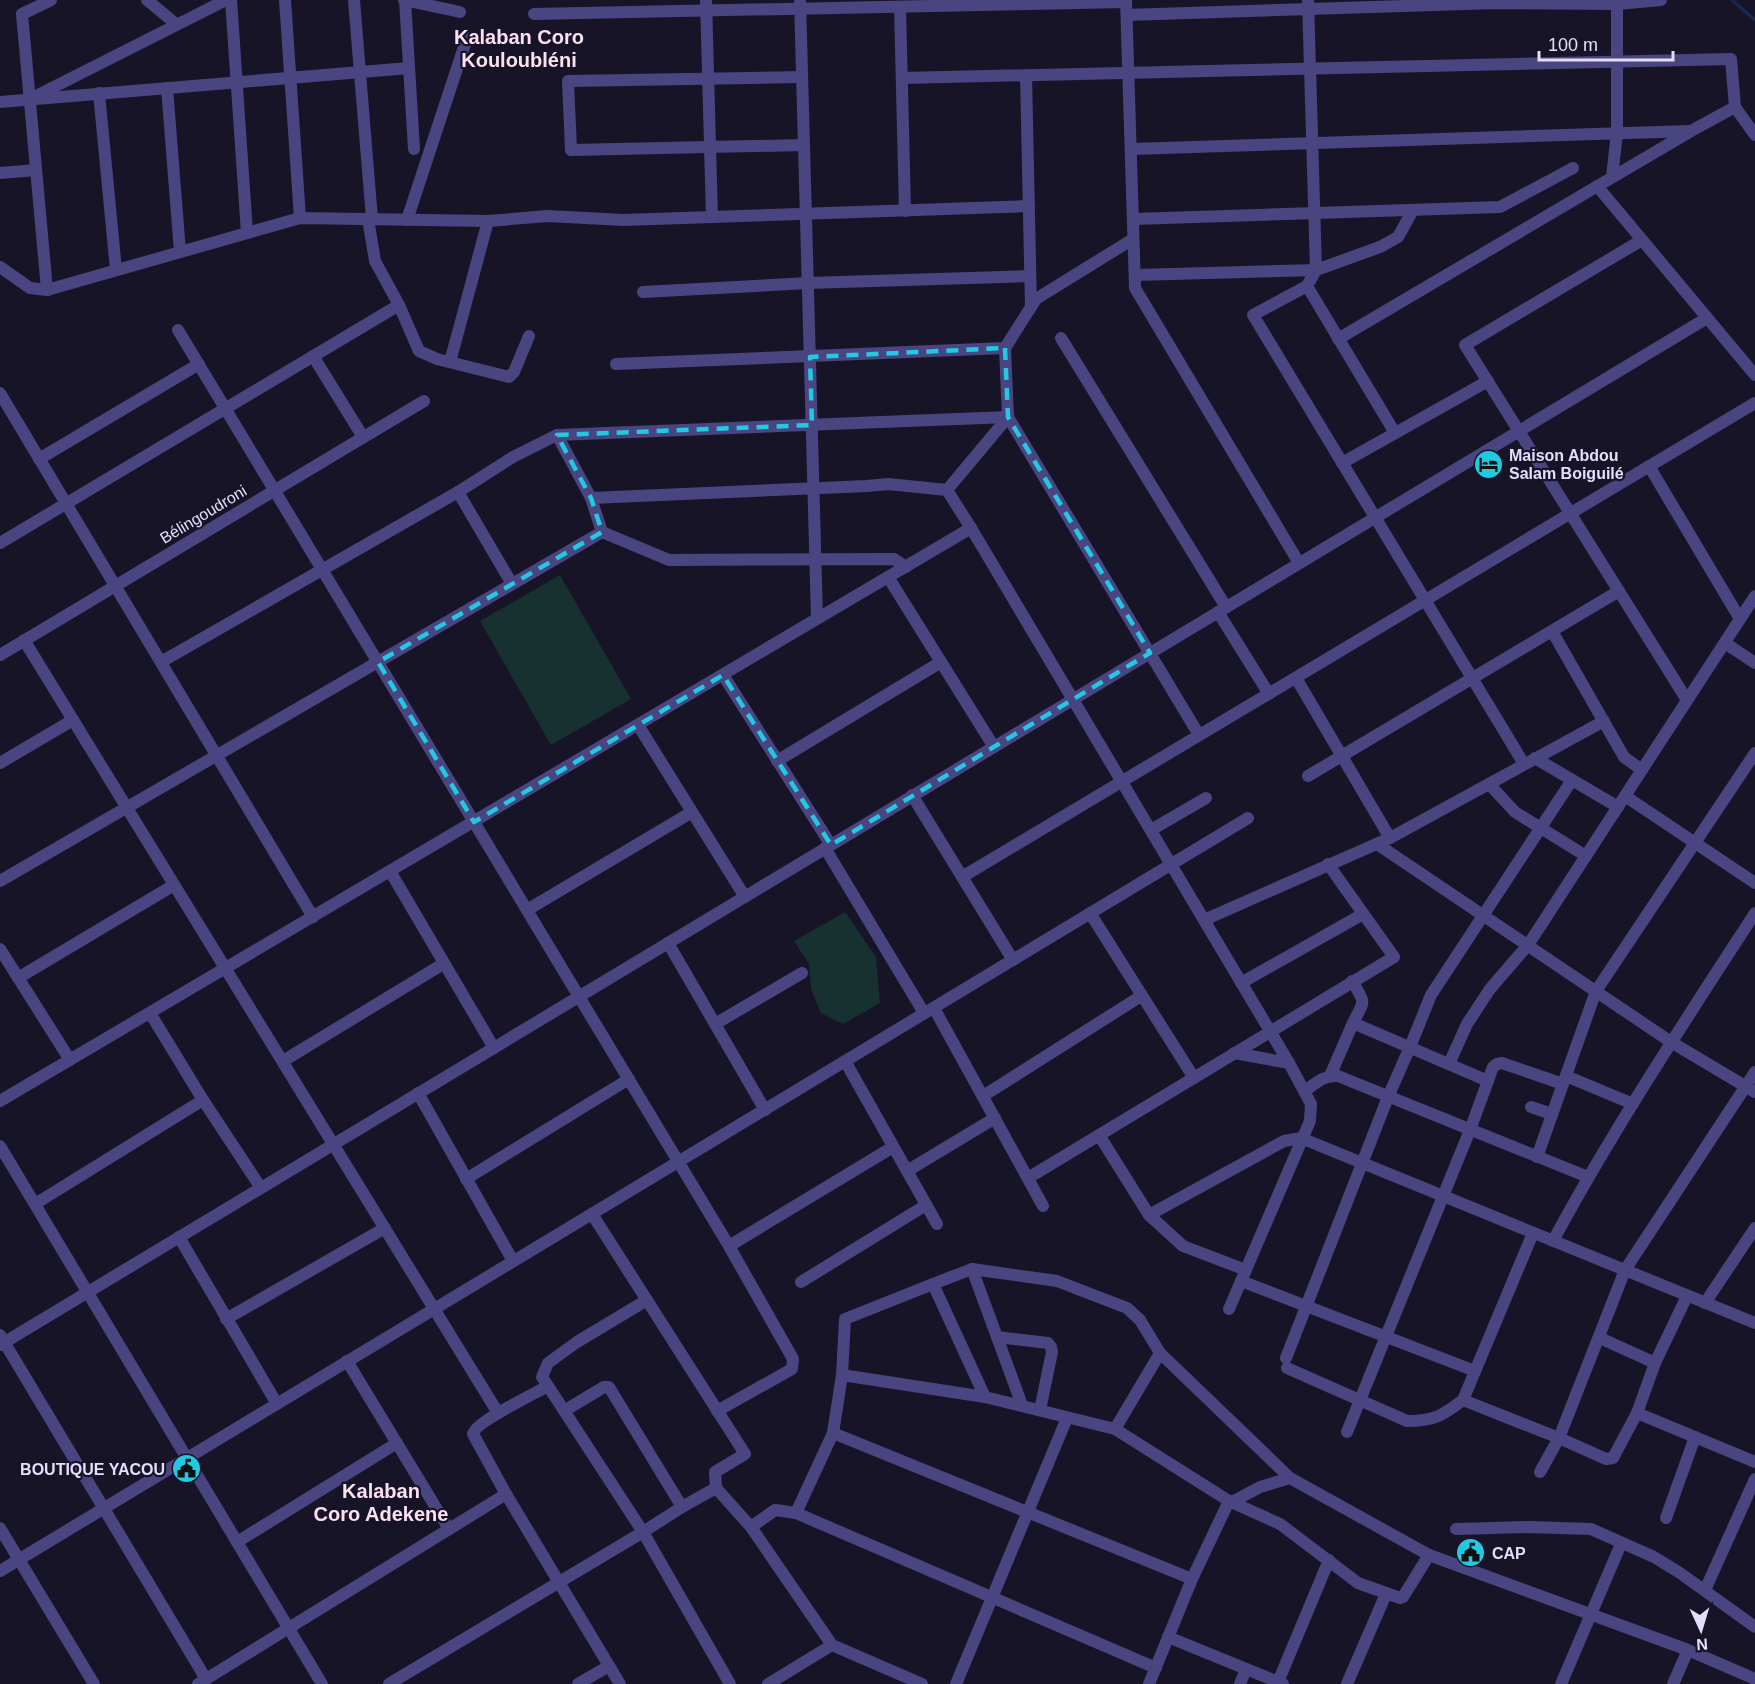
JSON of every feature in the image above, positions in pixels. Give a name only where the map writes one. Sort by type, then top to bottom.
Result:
[{"type":"street","points":[[47,290],[22,14],[51,0]]},
{"type":"street","points":[[147,0],[176,24]]},
{"type":"street","points":[[30,99],[226,0]]},
{"type":"street","points":[[231,0],[247,233]]},
{"type":"street","points":[[285,0],[300,218]]},
{"type":"street","points":[[354,0],[375,261],[399,305],[419,351],[437,360],[509,377],[514,372],[529,336]]},
{"type":"street","points":[[414,149],[404,0],[460,12]]},
{"type":"street","points":[[534,14],[706,5],[800,4],[900,7],[1023,2],[1126,6],[1496,1],[1617,4],[1660,0]]},
{"type":"street","points":[[800,4],[817,619]]},
{"type":"street","points":[[1612,177],[1617,133],[1617,4]]},
{"type":"street","points":[[706,5],[712,217]]},
{"type":"street","points":[[1309,5],[1316,270],[1307,286],[1253,315],[1472,678],[1529,761],[1622,802],[1694,842],[1755,883]]},
{"type":"street","points":[[1126,6],[1135,288],[1299,563]]},
{"type":"street","points":[[900,7],[905,211]]},
{"type":"street","points":[[407,220],[467,38]]},
{"type":"street","points":[[902,78],[1731,59],[1735,108],[1755,135]]},
{"type":"street","points":[[0,102],[409,68]]},
{"type":"street","points":[[1026,75],[1031,307]]},
{"type":"street","points":[[802,77],[568,81],[568,92],[571,150],[804,145]]},
{"type":"street","points":[[167,88],[180,252]]},
{"type":"street","points":[[99,93],[116,270]]},
{"type":"street","points":[[1338,339],[1691,131],[1735,108]]},
{"type":"street","points":[[1131,149],[1691,131]]},
{"type":"street","points":[[1133,219],[1500,207],[1573,168]]},
{"type":"street","points":[[0,173],[36,170]]},
{"type":"street","points":[[1597,186],[1755,375]]},
{"type":"street","points":[[0,267],[30,288],[47,290],[300,218],[488,221],[548,216],[623,220],[1029,206]]},
{"type":"street","points":[[1135,275],[1316,270],[1380,247],[1398,237],[1413,210]]},
{"type":"street","points":[[450,362],[488,221]]},
{"type":"street","points":[[1133,239],[1036,299],[1005,348],[1008,417],[1199,735]]},
{"type":"street","points":[[1642,240],[1466,345],[1688,700]]},
{"type":"street","points":[[643,292],[808,283],[1030,276]]},
{"type":"street","points":[[1307,286],[1395,433]]},
{"type":"street","points":[[2,537],[66,504],[399,305]]},
{"type":"street","points":[[506,1494],[202,1682],[103,1509],[1,1341],[88,1292],[1707,318]]},
{"type":"street","points":[[178,330],[729,1246],[793,1359],[792,1369],[717,1411]]},
{"type":"street","points":[[1061,338],[1222,609],[1269,694]]},
{"type":"street","points":[[616,364],[1005,348]]},
{"type":"street","points":[[313,356],[363,437]]},
{"type":"street","points":[[39,459],[199,364]]},
{"type":"street","points":[[1342,463],[1488,381]]},
{"type":"street","points":[[0,393],[313,917]]},
{"type":"street","name":"Bélingoudroni","points":[[0,655],[424,401]]},
{"type":"street","points":[[962,877],[1755,403]]},
{"type":"street","points":[[161,662],[458,492],[513,458],[557,435],[1008,417]]},
{"type":"street","points":[[947,490],[1008,417]]},
{"type":"street","points":[[557,435],[591,498],[602,532],[669,560],[894,559],[906,567]]},
{"type":"street","points":[[1649,466],[1740,619]]},
{"type":"street","points":[[591,498],[888,484],[947,490]]},
{"type":"street","points":[[947,490],[972,528],[1289,1063],[1311,1104],[1310,1121],[1229,1310]]},
{"type":"street","points":[[458,492],[512,584]]},
{"type":"street","points":[[0,1101],[972,528]]},
{"type":"street","points":[[0,881],[602,532]]},
{"type":"street","points":[[888,577],[994,747]]},
{"type":"street","points":[[1308,776],[1619,591]]},
{"type":"street","points":[[1449,1064],[1467,1024],[1490,989],[1528,945],[1755,596]]},
{"type":"street","points":[[1552,631],[1624,757],[1642,770]]},
{"type":"street","points":[[24,640],[498,1413]]},
{"type":"street","points":[[1725,643],[1755,663]]},
{"type":"street","points":[[777,761],[941,662]]},
{"type":"street","points":[[723,675],[983,1096],[1043,1206]]},
{"type":"street","points":[[1296,678],[1390,838]]},
{"type":"street","points":[[0,763],[73,720]]},
{"type":"street","points":[[1204,920],[1390,838],[1604,721]]},
{"type":"street","points":[[638,725],[745,897]]},
{"type":"street","points":[[1537,1156],[1596,991],[1755,753]]},
{"type":"street","points":[[1533,1233],[1463,1400],[1443,1416],[1426,1421],[1407,1421],[1359,1401],[1286,1363],[1305,1305],[1431,995],[1572,780]]},
{"type":"street","points":[[1490,785],[1515,812],[1586,856]]},
{"type":"street","points":[[912,795],[1013,960]]},
{"type":"street","points":[[1151,830],[1206,798]]},
{"type":"street","points":[[527,910],[692,812]]},
{"type":"street","points":[[0,1571],[1248,818]]},
{"type":"street","points":[[1377,844],[1671,1042],[1750,1089]]},
{"type":"street","points":[[1028,1178],[1394,957],[1328,864]]},
{"type":"street","points":[[390,871],[494,1048]]},
{"type":"street","points":[[18,978],[174,885]]},
{"type":"street","points":[[1090,913],[1194,1078]]},
{"type":"street","points":[[1553,1241],[1588,1177],[1671,1042],[1755,913]]},
{"type":"street","points":[[1241,983],[1363,914]]},
{"type":"street","points":[[668,943],[765,1110]]},
{"type":"street","points":[[0,949],[70,1060]]},
{"type":"street","points":[[282,1061],[443,964]]},
{"type":"street","points":[[715,1024],[802,973]]},
{"type":"street","points":[[1330,1076],[1363,1006],[1363,999],[1352,981]]},
{"type":"street","points":[[983,1096],[1141,996]]},
{"type":"street","points":[[150,1013],[203,1100],[261,1188]]},
{"type":"street","points":[[1353,1023],[1488,1081]]},
{"type":"street","points":[[1234,1053],[1289,1063]]},
{"type":"street","points":[[845,1061],[938,1224]]},
{"type":"street","points":[[1347,1432],[1470,1130],[1493,1067],[1502,1063],[1565,1080],[1633,1104]]},
{"type":"street","points":[[1540,1472],[1559,1438],[1625,1270],[1750,1089],[1755,1072]]},
{"type":"street","points":[[1305,1091],[1330,1076],[1338,1076],[1588,1177]]},
{"type":"street","points":[[466,1179],[629,1079]]},
{"type":"street","points":[[418,1094],[513,1261]]},
{"type":"street","points":[[35,1204],[203,1100]]},
{"type":"street","points":[[1531,1107],[1552,1114]]},
{"type":"street","points":[[907,1171],[995,1118]]},
{"type":"street","points":[[1099,1135],[1149,1215],[1183,1246],[1305,1305],[1475,1371]]},
{"type":"street","points":[[1149,1215],[1284,1141],[1301,1138],[1755,1323]]},
{"type":"street","points":[[0,1146],[322,1684]]},
{"type":"street","points":[[729,1246],[893,1147]]},
{"type":"street","points":[[801,1282],[926,1205]]},
{"type":"street","points":[[592,1214],[745,1454],[715,1472],[716,1488],[751,1527],[832,1645],[922,1684]]},
{"type":"street","points":[[226,1320],[385,1228]]},
{"type":"street","points":[[1705,1303],[1755,1228]]},
{"type":"street","points":[[179,1237],[277,1404]]},
{"type":"street","points":[[972,1269],[1022,1406]]},
{"type":"street","points":[[796,1513],[833,1433],[842,1375],[845,1319],[972,1269],[1057,1281],[1126,1308],[1140,1320],[1160,1353],[1290,1478],[1429,1555],[1688,1650],[1755,1678]]},
{"type":"street","points":[[933,1284],[985,1397]]},
{"type":"street","points":[[1463,1400],[1606,1459],[1613,1458],[1637,1413],[1655,1363],[1687,1296]]},
{"type":"street","points":[[647,1300],[577,1342],[548,1364],[542,1377],[643,1532],[730,1684]]},
{"type":"street","points":[[997,1337],[1048,1343],[1051,1347],[1052,1352],[1040,1410]]},
{"type":"street","points":[[1600,1338],[1655,1363]]},
{"type":"street","points":[[1115,1430],[1160,1353]]},
{"type":"street","points":[[347,1361],[449,1529]]},
{"type":"street","points":[[842,1375],[985,1397],[1115,1430],[1231,1502],[1280,1524],[1358,1583],[1386,1594],[1404,1597],[1429,1555]]},
{"type":"street","points":[[548,1386],[498,1413],[475,1428],[473,1434],[506,1494],[620,1684]]},
{"type":"street","points":[[564,1411],[604,1387],[609,1387],[682,1507]]},
{"type":"street","points":[[1637,1413],[1755,1462]]},
{"type":"street","points":[[956,1684],[1067,1418]]},
{"type":"street","points":[[833,1433],[1192,1579]]},
{"type":"street","points":[[1666,1518],[1695,1437]]},
{"type":"street","points":[[237,1542],[397,1443]]},
{"type":"street","points":[[1149,1684],[1192,1579],[1231,1502],[1260,1487],[1290,1478]]},
{"type":"street","points":[[1705,1590],[1755,1479]]},
{"type":"street","points":[[389,1684],[716,1488]]},
{"type":"street","points":[[751,1527],[775,1510],[796,1513],[1156,1668]]},
{"type":"street","points":[[0,1528],[94,1684]]},
{"type":"street","points":[[1456,1529],[1584,1528],[1654,1557],[1705,1590],[1755,1627]]},
{"type":"street","points":[[1561,1684],[1621,1544]]},
{"type":"street","points":[[1168,1637],[1281,1683],[1329,1560]]},
{"type":"street","points":[[1347,1684],[1386,1594]]},
{"type":"street","points":[[768,1684],[832,1645]]},
{"type":"street","points":[[1673,1684],[1688,1650]]},
{"type":"street","points":[[578,1684],[609,1666]]},
{"type":"street","points":[[1240,1684],[1246,1669]]},
{"type":"highlighted area","points":[[1005,348],[1008,417],[1150,653],[831,845],[723,675],[474,822],[378,662],[602,532],[591,498],[557,435],[812,425],[810,357]]},
{"type":"green space","points":[[560,575],[631,699],[551,745],[480,621]]},
{"type":"green space","points":[[845,912],[876,957],[880,1003],[843,1024],[821,1013],[811,989],[809,964],[794,941]]},
{"type":"waterway","points":[[1732,0],[1755,20]]},
{"type":"place","name":"Maison Abdou Salam Boiguilé","points":[[1488,464]]},
{"type":"place","name":"BOUTIQUE YACOU","points":[[186,1469]]},
{"type":"place","name":"CAP","points":[[1471,1553]]},
{"type":"district","name":"Kalaban Coro Kouloubléni","points":[[519,48]]},
{"type":"district","name":"Kalaban Coro Adekene","points":[[381,1502]]}]
